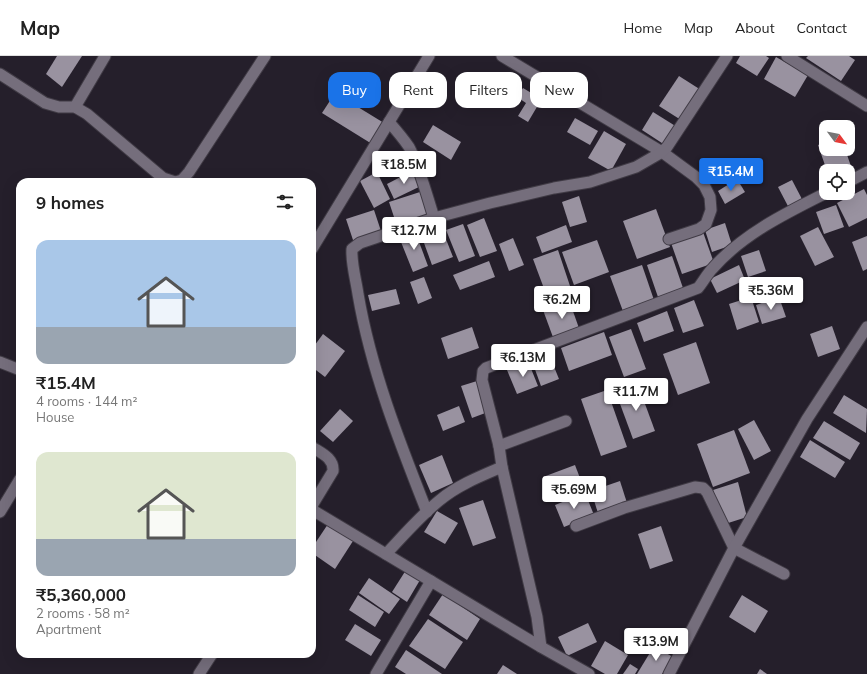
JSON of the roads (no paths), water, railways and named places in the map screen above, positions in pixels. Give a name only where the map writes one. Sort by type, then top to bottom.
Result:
[{"type":"street","points":[[75,107],[106,56]]},
{"type":"street","points":[[184,178],[190,172],[265,56]]},
{"type":"street","points":[[316,242],[429,56]]},
{"type":"street","points":[[502,56],[662,152],[696,177],[704,185],[710,197],[711,210],[706,224],[699,229],[669,239]]},
{"type":"street","points":[[427,512],[398,439],[375,368],[363,323],[351,253],[353,247],[360,243],[434,218],[554,188],[590,182],[636,168],[662,152],[727,56]]},
{"type":"street","points":[[787,56],[867,106]]},
{"type":"street","points":[[0,74],[45,103],[59,107],[75,107],[87,114],[163,178]]},
{"type":"street","points":[[389,122],[402,137],[415,160],[434,218]]},
{"type":"street","points":[[855,178],[867,172]]},
{"type":"street","points":[[541,646],[537,617],[502,468],[499,446],[482,380],[483,371],[486,368],[698,288],[712,268],[740,243],[767,224],[819,197]]},
{"type":"street","points":[[675,672],[734,548],[807,419],[867,327]]},
{"type":"street","points":[[0,362],[16,368]]},
{"type":"street","points":[[499,446],[566,421]]},
{"type":"street","points":[[316,450],[331,461],[333,471],[316,501]]},
{"type":"street","points":[[386,554],[441,499],[460,487],[502,468]]},
{"type":"street","points":[[0,512],[16,486]]},
{"type":"street","points":[[576,526],[624,508],[674,493],[695,487],[703,488],[707,492],[734,548],[784,574]]},
{"type":"street","points":[[316,512],[589,674]]},
{"type":"street","points":[[376,674],[431,581]]},
{"type":"street","points":[[199,674],[209,658]]}]
